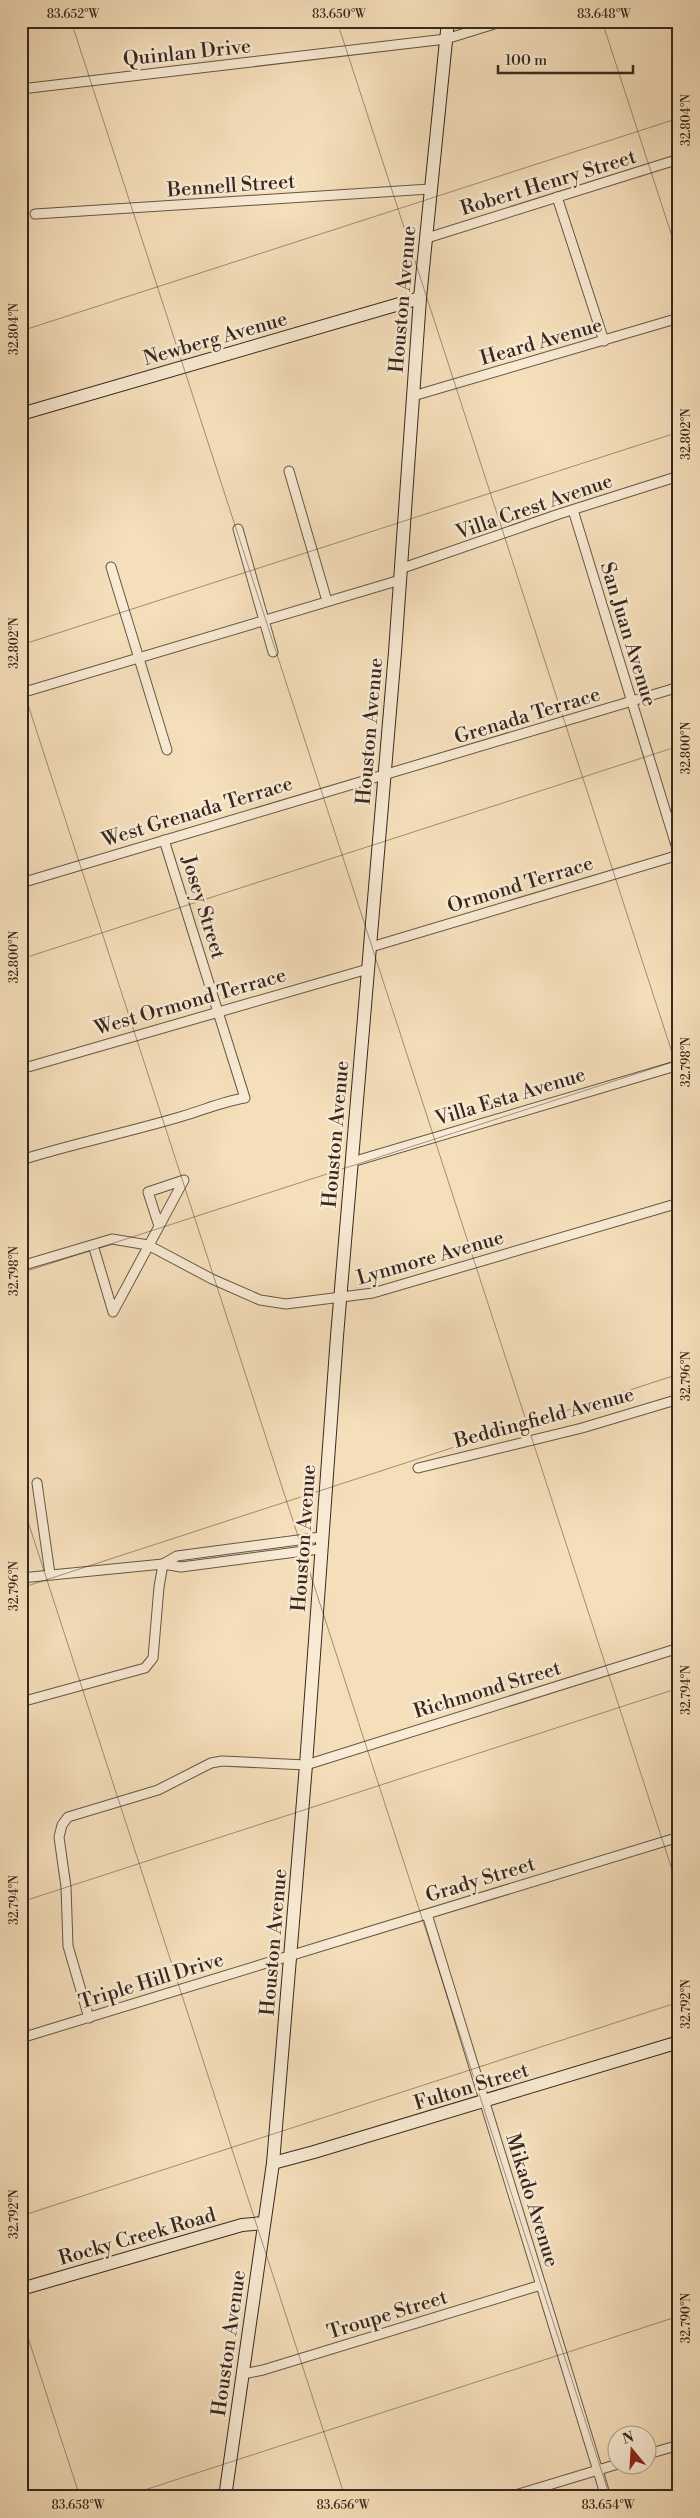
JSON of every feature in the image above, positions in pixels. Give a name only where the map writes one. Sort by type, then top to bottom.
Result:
[{"type":"street","name":"Houston Avenue","points":[[225,2497],[273,2162],[306,1765],[340,1297],[400,575],[420,298],[448,21]]},
{"type":"street","name":"Quinlan Drive","points":[[21,89],[446,39],[504,21]]},
{"type":"street","name":"Robert Henry Street","points":[[427,238],[679,159]]},
{"type":"street","name":"Bennell Street","points":[[35,214],[430,189]]},
{"type":"street","points":[[557,197],[604,341]]},
{"type":"street","name":"Newberg Avenue","points":[[21,414],[420,298]]},
{"type":"street","name":"Heard Avenue","points":[[413,396],[679,318]]},
{"type":"street","points":[[289,471],[327,601]]},
{"type":"street","name":"Villa Crest Avenue","points":[[400,575],[573,510],[679,476]]},
{"type":"street","name":"San Juan Avenue","points":[[573,510],[679,855]]},
{"type":"street","points":[[238,529],[273,652]]},
{"type":"street","points":[[111,567],[167,750]]},
{"type":"street","points":[[21,693],[327,601],[400,575]]},
{"type":"street","name":"Grenada Terrace","points":[[384,775],[679,687]]},
{"type":"street","name":"West Grenada Terrace","points":[[21,883],[384,775]]},
{"type":"street","name":"Josey Street","points":[[21,1160],[245,1098],[164,840]]},
{"type":"street","name":"Ormond Terrace","points":[[370,947],[679,855]]},
{"type":"street","name":"West Ormond Terrace","points":[[21,1069],[368,969]]},
{"type":"street","name":"Villa Esta Avenue","points":[[352,1162],[679,1065]]},
{"type":"street","points":[[93,1245],[113,1312],[184,1180],[148,1192],[159,1226]]},
{"type":"street","name":"Lynmore Avenue","points":[[21,1266],[112,1239],[148,1245],[212,1279],[260,1300],[286,1304],[373,1294],[679,1203]]},
{"type":"street","name":"Beddingfield Avenue","points":[[418,1468],[582,1428],[679,1399]]},
{"type":"street","points":[[37,1483],[50,1574]]},
{"type":"street","points":[[21,1578],[163,1564],[181,1567],[321,1543]]},
{"type":"street","points":[[21,1702],[145,1668],[151,1664],[163,1564]]},
{"type":"street","name":"Richmond Street","points":[[306,1765],[679,1648]]},
{"type":"street","points":[[88,2018],[68,1946],[66,1887],[59,1837],[64,1821],[73,1815],[158,1790],[211,1763],[222,1761],[306,1765]]},
{"type":"street","name":"Grady Street","points":[[291,1956],[679,1837]]},
{"type":"street","name":"Mikado Avenue","points":[[427,1914],[606,2497]]},
{"type":"street","name":"Triple Hill Drive","points":[[21,2038],[291,1956]]},
{"type":"street","name":"Fulton Street","points":[[273,2162],[314,2152],[679,2042]]},
{"type":"street","name":"Rocky Creek Road","points":[[21,2289],[242,2225],[263,2223]]},
{"type":"street","name":"Troupe Street","points":[[243,2374],[263,2370],[541,2285]]},
{"type":"street","points":[[658,2451],[679,2445]]},
{"type":"street","points":[[509,2497],[608,2467]]}]
